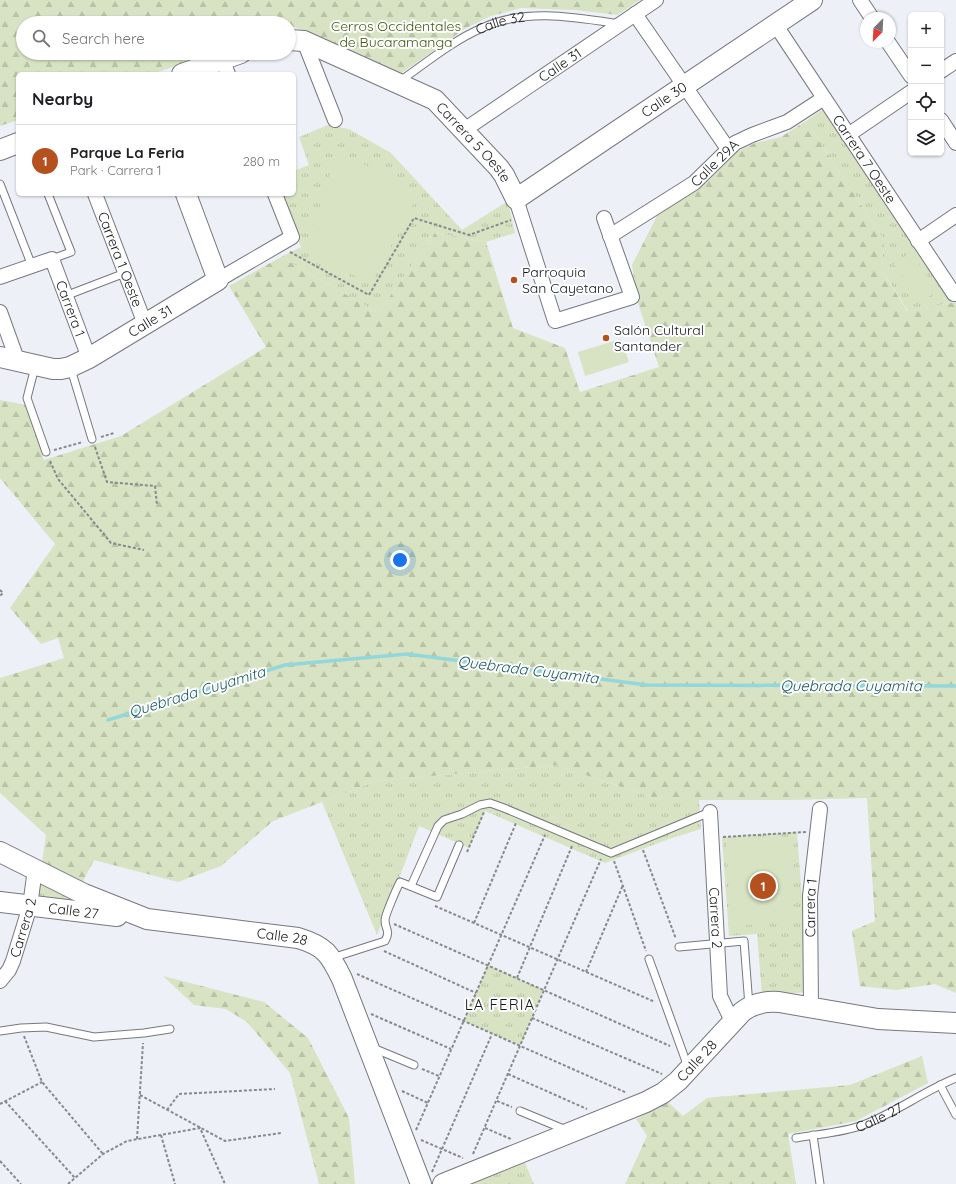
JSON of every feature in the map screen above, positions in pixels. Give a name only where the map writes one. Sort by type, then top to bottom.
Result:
[{"type":"street","name":"Calle 31","points":[[464,130],[656,0]]},
{"type":"street","name":"Calle 30","points":[[519,207],[684,86],[812,0]]},
{"type":"street","points":[[860,0],[868,12]]},
{"type":"street","points":[[635,14],[728,149]]},
{"type":"street","name":"Carrera 7 Oeste","points":[[776,24],[918,241],[955,294]]},
{"type":"street","points":[[297,41],[335,120]]},
{"type":"street","name":"Carrera 5 Oeste","points":[[297,41],[397,82],[435,100],[464,130],[504,175],[519,207],[555,321],[632,297],[610,236]]},
{"type":"street","points":[[892,48],[908,72]]},
{"type":"street","points":[[194,72],[225,67],[233,60]]},
{"type":"street","points":[[944,69],[956,61]]},
{"type":"street","points":[[848,135],[908,94]]},
{"type":"street","name":"Calle 29A","points":[[610,236],[694,183],[728,149],[741,140],[787,122],[824,98]]},
{"type":"street","points":[[944,125],[956,143]]},
{"type":"street","points":[[0,150],[16,144]]},
{"type":"street","name":"Carrera 1 Oeste","points":[[96,196],[145,324]]},
{"type":"street","points":[[187,196],[218,280]]},
{"type":"street","name":"Calle 31","points":[[18,361],[53,369],[70,367],[89,358],[292,236],[276,196]]},
{"type":"street","points":[[918,241],[956,215]]},
{"type":"street","points":[[604,218],[610,236]]},
{"type":"street","points":[[0,278],[52,259]]},
{"type":"street","name":"Carrera 1","points":[[52,259],[89,358]]},
{"type":"street","points":[[0,312],[18,361]]},
{"type":"street","name":"Carrera 1","points":[[811,1007],[810,896],[820,809]]},
{"type":"street","name":"Carrera 2","points":[[710,812],[720,996],[732,1021]]},
{"type":"street","name":"Calle 28","points":[[0,852],[96,900],[147,919],[298,938],[317,945],[331,958],[342,979],[382,1082],[410,1143],[432,1182],[484,1168],[646,1102],[663,1093],[683,1067],[749,1006],[759,1002],[770,1001],[878,1019],[956,1023]]},
{"type":"street","name":"Carrera 2","points":[[1,980],[9,970],[13,961],[30,906],[35,869]]},
{"type":"street","name":"Calle 27","points":[[0,902],[147,919]]},
{"type":"lane","name":"Calle 32","points":[[397,82],[464,37],[483,28],[511,19],[529,16],[554,16],[574,17],[620,24]]},
{"type":"lane","points":[[0,184],[32,266]]},
{"type":"lane","points":[[49,196],[71,252],[52,259]]},
{"type":"lane","points":[[65,296],[125,273]]},
{"type":"lane","points":[[18,361],[27,398],[46,452]]},
{"type":"lane","points":[[70,367],[92,439]]},
{"type":"lane","points":[[411,886],[438,826],[444,820],[462,814],[480,805],[490,803],[608,851],[640,841],[710,812]]},
{"type":"lane","points":[[331,958],[385,941],[388,936],[388,931],[385,920],[400,882],[437,897],[459,845]]},
{"type":"lane","points":[[679,947],[744,941],[749,1006]]},
{"type":"lane","points":[[649,960],[667,1008],[683,1067]]},
{"type":"lane","points":[[0,1031],[46,1027],[94,1037],[144,1033],[170,1029]]},
{"type":"lane","points":[[368,1046],[414,1065]]},
{"type":"lane","name":"Calle 27","points":[[796,1138],[849,1129],[864,1124],[956,1078]]},
{"type":"lane","points":[[940,1085],[956,1115]]},
{"type":"lane","points":[[520,1111],[571,1132]]},
{"type":"lane","points":[[813,1135],[820,1184]]},
{"type":"path","points":[[277,245],[369,295],[414,218],[469,235],[519,207]]},
{"type":"path","points":[[114,433],[46,452],[58,479],[111,543],[144,550]]},
{"type":"path","points":[[92,439],[107,482],[155,486],[157,505]]},
{"type":"path","points":[[0,590],[3,593],[0,596]]},
{"type":"path","points":[[466,854],[490,803]]},
{"type":"path","points":[[474,923],[520,814]]},
{"type":"path","points":[[463,1159],[442,1150],[410,1143],[548,826]]},
{"type":"path","points":[[711,838],[817,831]]},
{"type":"path","points":[[517,978],[576,838]]},
{"type":"path","points":[[640,841],[679,947]]},
{"type":"path","points":[[608,851],[623,885],[649,960]]},
{"type":"path","points":[[484,1168],[470,1162],[557,960],[608,851]]},
{"type":"path","points":[[586,972],[623,885]]},
{"type":"path","points":[[442,909],[445,902]]},
{"type":"path","points":[[429,904],[667,1008]]},
{"type":"path","points":[[385,920],[544,990],[683,1067]]},
{"type":"path","points":[[371,945],[476,993]]},
{"type":"path","points":[[356,973],[646,1102]]},
{"type":"path","points":[[352,1005],[451,1049]]},
{"type":"path","points":[[532,1018],[683,1067]]},
{"type":"path","points":[[21,1028],[42,1082],[103,1154]]},
{"type":"path","points":[[137,1139],[144,1033]]},
{"type":"path","points":[[432,1182],[442,1150],[492,1034]]},
{"type":"path","points":[[414,1065],[439,1076]]},
{"type":"path","points":[[508,1074],[607,1118]]},
{"type":"path","points":[[0,1104],[42,1082]]},
{"type":"path","points":[[382,1082],[428,1103]]},
{"type":"path","points":[[167,1110],[179,1094],[275,1089]]},
{"type":"path","points":[[140,1095],[225,1141],[281,1133]]},
{"type":"path","points":[[5,1101],[75,1178]]},
{"type":"path","points":[[497,1101],[520,1111]]},
{"type":"path","points":[[70,1183],[103,1154],[127,1140],[200,1128]]},
{"type":"path","points":[[200,1128],[225,1184]]},
{"type":"path","points":[[485,1128],[532,1148]]},
{"type":"path","points":[[161,1135],[175,1184]]},
{"type":"path","points":[[0,1161],[21,1184]]},
{"type":"green space","name":"Cerros Occidentales de Bucaramanga","points":[[0,0],[640,0],[617,15],[576,10],[521,8],[491,16],[466,28],[400,74],[296,28],[296,16],[16,16],[16,60],[193,60],[158,72],[16,72],[16,121],[0,126]]},
{"type":"green space","points":[[823,109],[951,303],[908,311],[882,270],[884,240],[806,121]]},
{"type":"green space","points":[[806,121],[884,240],[882,270],[907,311],[956,302],[956,993],[935,984],[896,990],[860,986],[852,931],[875,921],[867,798],[789,800],[661,800],[555,765],[376,781],[273,821],[221,866],[178,882],[94,860],[82,883],[42,863],[46,835],[0,793],[0,678],[64,658],[58,638],[41,644],[10,608],[55,544],[0,478],[0,400],[26,405],[44,460],[121,436],[266,347],[229,286],[281,257],[378,313],[435,233],[486,242],[513,328],[565,348],[580,392],[659,367],[638,303],[632,265],[659,212],[707,182],[737,152],[755,143],[781,137]]},
{"type":"green space","points":[[328,125],[349,129],[391,153],[462,230],[508,201],[515,233],[486,242],[435,233],[378,313],[281,257],[301,247],[281,196],[296,196],[296,170],[309,165],[299,137]]},
{"type":"green space","points":[[337,150],[419,193],[371,284],[306,251]]},
{"type":"green space","points":[[911,252],[937,291],[921,302],[894,264]]},
{"type":"green space","points":[[621,339],[629,362],[585,376],[578,352]]},
{"type":"green space","points":[[555,765],[661,800],[699,800],[701,829],[669,839],[605,863],[485,811],[469,848],[419,826],[377,935],[322,802],[376,781]]},
{"type":"green space","points":[[797,832],[809,992],[762,995],[757,934],[729,936],[722,837]]},
{"type":"green space","points":[[789,839],[794,922],[732,926],[726,843]]},
{"type":"green space","points":[[40,884],[76,902],[38,900]]},
{"type":"green space","points":[[488,965],[544,990],[520,1046],[464,1021]]},
{"type":"green space","points":[[163,976],[264,1002],[308,1038],[349,1118],[355,1184],[319,1184],[290,1073],[247,1022],[226,1009],[194,1005]]},
{"type":"green space","points":[[922,1056],[928,1083],[856,1121],[788,1134],[796,1184],[625,1184],[647,1136],[636,1119],[668,1102],[683,1116],[707,1098],[850,1085]]},
{"type":"green space","points":[[524,1161],[534,1184],[466,1184]]},
{"type":"waterway","name":"Quebrada Cuyamita","points":[[108,720],[285,665],[407,654],[647,685],[956,686]]},
{"type":"place","name":"Parroquia San Cayetano","points":[[514,280]]},
{"type":"place","name":"Salón Cultural Santander","points":[[606,338]]},
{"type":"place","name":"Parque La Feria","points":[[763,886]]},
{"type":"district","name":"LA FERIA","points":[[500,1005]]}]
